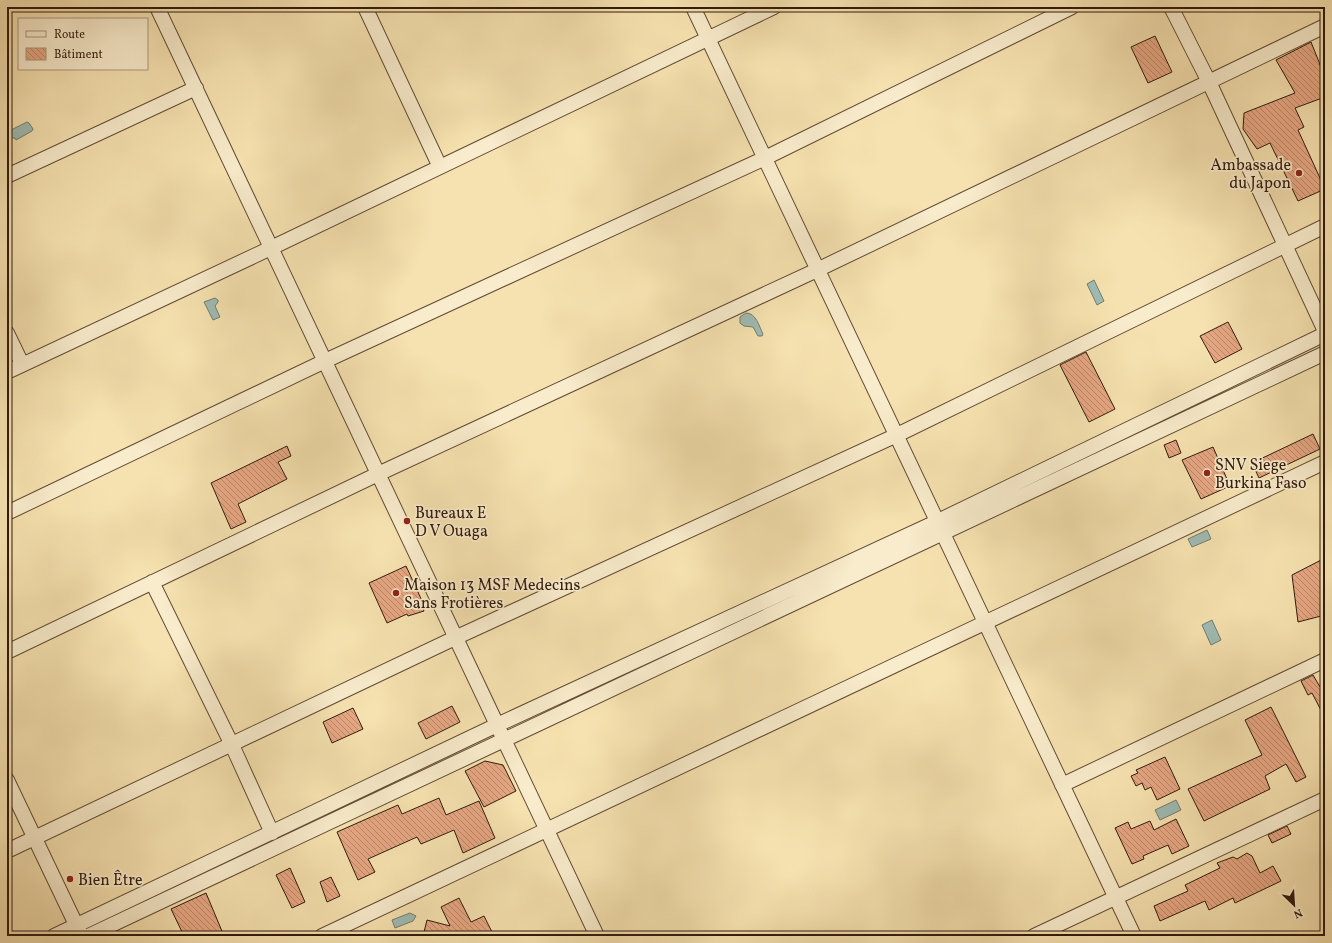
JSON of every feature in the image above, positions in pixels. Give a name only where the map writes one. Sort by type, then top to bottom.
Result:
[{"type":"street","points":[[157,7],[378,474],[457,637],[597,936]]},
{"type":"street","points":[[365,7],[440,167]]},
{"type":"street","points":[[693,7],[940,528],[986,621],[1134,936]]},
{"type":"street","points":[[7,372],[271,248],[774,7]]},
{"type":"street","points":[[7,513],[325,361],[765,158],[1072,7]]},
{"type":"street","points":[[88,936],[940,528],[1325,332],[1209,82],[1171,7]]},
{"type":"street","points":[[7,652],[378,474],[817,270],[1325,26]]},
{"type":"street","points":[[7,176],[196,88]]},
{"type":"street","points":[[7,851],[457,637],[897,435],[1325,226]]},
{"type":"street","points":[[7,333],[22,364]]},
{"type":"street","points":[[54,936],[79,931],[272,833],[497,725],[940,528],[1325,353]]},
{"type":"street","points":[[322,936],[1325,462]]},
{"type":"street","points":[[152,582],[232,745],[272,833]]},
{"type":"street","points":[[1062,785],[1325,660]]},
{"type":"street","points":[[7,780],[79,931]]},
{"type":"street","points":[[1034,936],[1325,799]]},
{"type":"water","points":[[27,122],[33,129],[32,131],[16,140],[15,138],[11,138],[11,130]]},
{"type":"water","points":[[1094,280],[1104,301],[1097,305],[1087,284]]},
{"type":"water","points":[[215,298],[218,300],[215,306],[220,317],[213,320],[204,302]]},
{"type":"water","points":[[746,313],[755,318],[763,334],[762,336],[758,336],[753,327],[744,326],[740,323],[740,317]]},
{"type":"water","points":[[1207,530],[1211,539],[1192,547],[1188,539]]},
{"type":"water","points":[[1212,620],[1221,640],[1211,645],[1202,625]]},
{"type":"water","points":[[1176,800],[1181,810],[1160,820],[1155,810]]},
{"type":"water","points":[[410,913],[416,916],[413,921],[395,928],[392,920]]},
{"type":"building","points":[[1155,36],[1172,72],[1148,83],[1131,47]]},
{"type":"building","points":[[1311,42],[1325,77],[1325,97],[1295,108],[1304,127],[1298,130],[1325,189],[1298,201],[1270,143],[1257,149],[1243,129],[1244,113],[1295,93],[1276,60]]},
{"type":"building","points":[[1228,322],[1242,349],[1215,363],[1200,336]]},
{"type":"building","points":[[1086,352],[1115,409],[1089,422],[1060,365]]},
{"type":"building","points":[[1313,434],[1320,449],[1259,478],[1252,463]]},
{"type":"building","points":[[1176,440],[1181,453],[1169,458],[1164,445]]},
{"type":"building","points":[[287,446],[291,456],[278,462],[287,479],[238,504],[246,522],[231,529],[211,483]]},
{"type":"building","name":"SNV Siege Burkina Faso","points":[[1213,447],[1230,486],[1201,499],[1182,460]]},
{"type":"building","points":[[1325,558],[1325,615],[1298,622],[1292,575]]},
{"type":"building","name":"Maison 13 MSF Medecins Sans Frotières","points":[[406,566],[423,603],[421,604],[424,611],[408,616],[407,614],[387,623],[369,583]]},
{"type":"building","points":[[1313,675],[1320,687],[1325,684],[1325,718],[1312,693],[1308,695],[1301,681]]},
{"type":"building","points":[[452,706],[460,722],[426,739],[418,723]]},
{"type":"building","points":[[1271,707],[1306,777],[1296,782],[1286,764],[1265,776],[1270,789],[1204,821],[1188,789],[1262,755],[1245,720]]},
{"type":"building","points":[[353,708],[363,729],[332,743],[323,722]]},
{"type":"building","points":[[1165,757],[1180,789],[1157,800],[1151,787],[1145,790],[1142,783],[1136,786],[1131,776],[1138,773],[1136,770]]},
{"type":"building","points":[[485,761],[503,765],[516,791],[484,807],[465,771]]},
{"type":"building","points":[[439,798],[446,815],[479,801],[495,838],[463,853],[454,830],[421,844],[417,837],[368,859],[375,872],[358,880],[337,832],[398,805],[402,814]]},
{"type":"building","points":[[1176,819],[1189,846],[1172,854],[1168,845],[1143,856],[1144,859],[1132,864],[1115,828],[1128,822],[1131,829],[1150,821],[1154,830]]},
{"type":"building","points":[[1287,826],[1291,834],[1272,843],[1268,835]]},
{"type":"building","points":[[1247,853],[1252,856],[1260,873],[1273,866],[1281,881],[1235,903],[1233,898],[1209,910],[1205,901],[1160,921],[1154,906],[1188,891],[1185,885],[1220,868],[1217,863],[1233,857],[1237,859]]},
{"type":"building","points":[[290,868],[305,902],[292,908],[276,875]]},
{"type":"building","points":[[331,877],[340,896],[327,902],[320,882]]},
{"type":"building","points":[[206,893],[224,936],[184,936],[171,909]]},
{"type":"building","points":[[459,898],[471,922],[484,916],[492,932],[484,936],[423,936],[427,920],[450,926],[441,907]]},
{"type":"place","name":"Ambassade du Japon","points":[[1299,173]]},
{"type":"place","name":"SNV Siege Burkina Faso","points":[[1207,473]]},
{"type":"place","name":"Bureaux E D V Ouaga","points":[[407,521]]},
{"type":"place","name":"Maison 13 MSF Medecins Sans Frotières","points":[[396,593]]},
{"type":"place","name":"Bien Être","points":[[70,879]]}]
